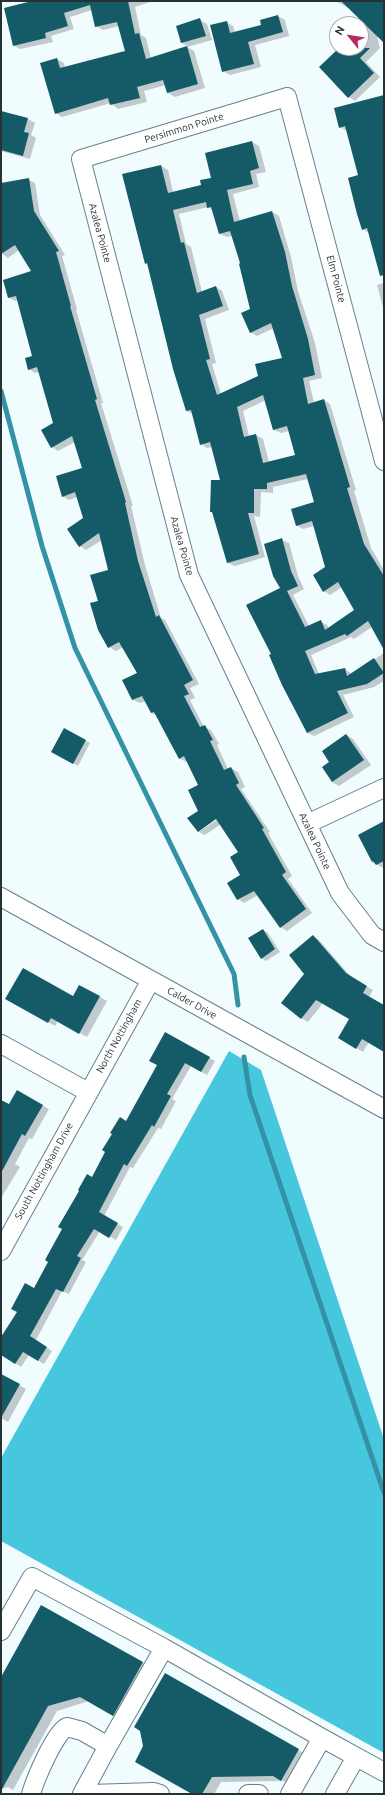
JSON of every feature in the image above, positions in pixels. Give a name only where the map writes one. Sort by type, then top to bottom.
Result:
[{"type":"street","name":"Persimmon Pointe","points":[[81,159],[287,97]]},
{"type":"street","name":"Elm Pointe","points":[[287,97],[384,461]]},
{"type":"street","name":"Azalea Pointe","points":[[81,159],[189,575],[340,893],[372,935],[384,942]]},
{"type":"street","points":[[307,824],[384,788]]},
{"type":"street","name":"Calder Drive","points":[[1,897],[384,1109]]},
{"type":"street","name":"North Nottingham","points":[[88,1092],[151,980]]},
{"type":"street","points":[[1,1044],[88,1092]]},
{"type":"street","name":"South Nottingham Drive","points":[[1,1250],[88,1092]]},
{"type":"street","points":[[1,1630],[32,1577],[164,1648],[384,1772]]},
{"type":"street","points":[[82,1794],[164,1648]]},
{"type":"street","points":[[31,1794],[43,1762],[64,1728],[72,1727],[82,1731],[108,1746]]},
{"type":"street","points":[[290,1794],[322,1738]]},
{"type":"street","points":[[335,1794],[356,1757]]},
{"type":"street","points":[[90,1794],[154,1792],[160,1794]]},
{"type":"street","points":[[248,1794],[259,1794]]},
{"type":"shaded area","points":[[229,1051],[261,1070],[384,1439],[384,1753],[1,1541],[1,1458]]},
{"type":"building","points":[[32,1],[128,1],[135,34],[139,33],[146,59],[187,46],[198,84],[167,93],[163,80],[137,87],[140,98],[110,105],[108,98],[55,114],[40,63],[57,58],[60,68],[125,51],[117,22],[95,27],[90,5],[64,13],[68,26],[45,33],[46,38],[13,46],[4,8]]},
{"type":"building","points":[[341,1],[384,1],[384,43],[369,28],[369,16],[356,16]]},
{"type":"building","points":[[278,15],[283,32],[248,42],[254,64],[222,72],[210,25],[227,21],[230,33],[261,25],[260,20]]},
{"type":"building","points":[[200,18],[206,36],[181,43],[176,26]]},
{"type":"building","points":[[331,56],[362,56],[360,58],[374,73],[348,98],[319,67]]},
{"type":"building","points":[[384,95],[384,275],[380,276],[367,228],[362,230],[348,178],[358,175],[345,126],[339,128],[334,108]]},
{"type":"building","points":[[1,111],[28,118],[24,132],[29,133],[23,156],[1,150]]},
{"type":"building","points":[[252,141],[259,168],[250,171],[253,184],[227,190],[234,222],[272,211],[285,252],[292,286],[308,339],[315,375],[303,378],[308,404],[324,399],[350,487],[347,488],[364,544],[384,576],[384,650],[368,621],[347,636],[345,634],[305,651],[315,674],[345,668],[347,676],[374,658],[384,673],[367,684],[337,691],[348,713],[307,733],[282,685],[269,655],[271,654],[246,605],[280,588],[273,576],[264,544],[282,538],[291,571],[298,586],[287,591],[305,627],[321,620],[325,630],[354,610],[338,582],[323,592],[313,575],[325,567],[312,521],[296,526],[291,509],[314,502],[306,474],[267,483],[267,489],[254,489],[254,513],[248,513],[259,554],[227,563],[212,512],[210,512],[211,480],[220,480],[210,442],[200,445],[191,410],[186,411],[173,369],[147,263],[145,264],[122,174],[161,165],[168,193],[201,185],[200,180],[211,178],[205,153]],"holes":[[[206,202],[207,208],[211,207],[219,234],[230,231],[240,263],[250,309],[241,313],[250,333],[271,323],[282,358],[255,364],[258,376],[217,395],[206,360],[210,359],[199,315],[223,306],[216,286],[197,293],[184,242],[181,243],[173,210]],[[263,395],[273,430],[287,426],[295,455],[263,463],[256,434],[244,437],[237,407]]]},
{"type":"building","points":[[29,178],[34,211],[59,251],[56,252],[70,306],[97,399],[95,400],[126,502],[138,561],[156,617],[159,615],[193,680],[184,685],[189,694],[184,696],[200,727],[205,725],[213,740],[210,741],[224,770],[231,767],[239,783],[236,785],[264,828],[262,829],[286,872],[282,875],[306,909],[280,928],[254,891],[237,900],[227,883],[240,875],[230,857],[238,852],[216,819],[198,832],[187,818],[198,811],[188,790],[198,785],[184,756],[179,759],[154,712],[151,713],[142,696],[132,700],[122,680],[137,673],[119,642],[108,648],[98,630],[90,603],[98,601],[90,575],[108,570],[99,533],[79,547],[67,529],[83,518],[75,492],[62,497],[56,476],[82,468],[72,436],[51,448],[41,430],[53,423],[37,367],[28,370],[25,358],[32,356],[16,296],[8,298],[3,280],[31,271],[15,245],[1,254],[1,183]]},
{"type":"building","points":[[64,728],[86,740],[73,764],[51,752]]},
{"type":"building","points":[[346,734],[364,760],[332,782],[322,767],[329,762],[322,751]]},
{"type":"building","points":[[384,821],[384,861],[376,865],[373,861],[372,862],[358,835]]},
{"type":"building","points":[[263,929],[275,949],[261,959],[248,938]]},
{"type":"building","points":[[313,935],[346,973],[367,986],[363,993],[384,1005],[384,1052],[362,1039],[356,1049],[338,1038],[349,1019],[316,1000],[301,1019],[281,1003],[304,974],[289,955]]},
{"type":"building","points":[[23,968],[73,996],[79,985],[100,996],[79,1034],[51,1018],[48,1023],[5,999]]},
{"type":"building","points":[[165,1032],[210,1057],[201,1072],[185,1063],[167,1094],[171,1096],[154,1127],[152,1125],[127,1166],[124,1164],[99,1212],[118,1223],[109,1238],[94,1229],[77,1256],[81,1258],[63,1292],[56,1289],[30,1336],[47,1347],[38,1361],[23,1352],[15,1364],[1,1355],[1,1337],[17,1312],[11,1309],[25,1283],[34,1288],[48,1262],[45,1260],[62,1229],[58,1227],[79,1191],[78,1190],[87,1174],[92,1177],[105,1152],[102,1150],[112,1134],[110,1133],[120,1117],[126,1121],[157,1065],[149,1061]]},
{"type":"building","points":[[17,1090],[43,1105],[25,1136],[22,1134],[1,1173],[1,1100],[9,1104]]},
{"type":"building","points":[[1,1374],[20,1384],[1,1418]]},
{"type":"building","points":[[41,1605],[143,1662],[113,1716],[80,1697],[48,1706],[1,1791],[1,1677]]},
{"type":"building","points":[[165,1673],[299,1749],[281,1781],[273,1776],[212,1777],[202,1794],[192,1794],[135,1762],[143,1746],[140,1731],[134,1727]]},
{"type":"waterway","points":[[1,391],[42,546],[75,648],[234,974],[238,1005]]},
{"type":"waterway","points":[[244,1057],[250,1095],[384,1493]]}]
